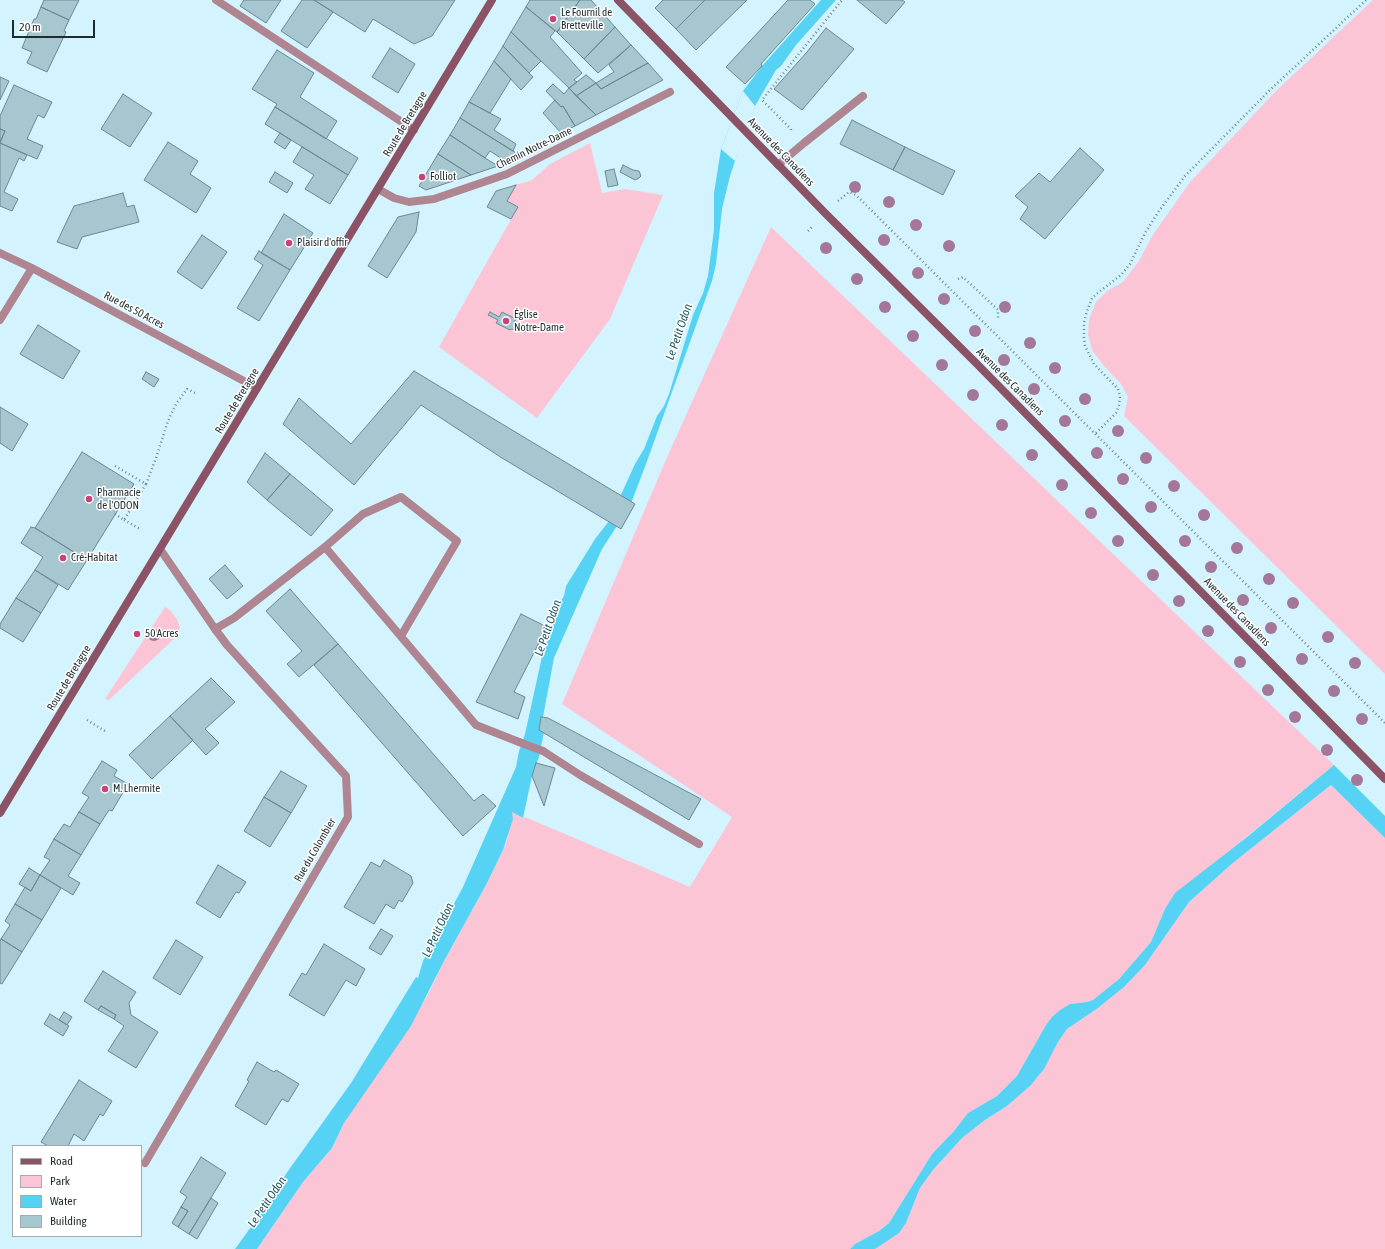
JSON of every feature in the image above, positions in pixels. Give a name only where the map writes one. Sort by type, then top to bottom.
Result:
[{"type":"main road","name":"Route de Bretagne","points":[[0,813],[492,0]]},
{"type":"main road","name":"Avenue des Canadiens","points":[[618,0],[778,165],[1051,439],[1385,780]]},
{"type":"street","points":[[216,0],[414,130]]},
{"type":"street","name":"Chemin Notre-Dame","points":[[378,189],[394,198],[409,202],[434,199],[507,174],[670,92]]},
{"type":"street","points":[[778,165],[863,96]]},
{"type":"street","name":"Rue des 50 Acres","points":[[0,252],[257,388]]},
{"type":"street","points":[[0,320],[32,268]]},
{"type":"street","points":[[215,629],[234,618],[325,547],[363,514],[401,497],[457,541],[401,636]]},
{"type":"street","points":[[325,547],[476,725],[543,751],[580,775],[699,844]]},
{"type":"street","name":"Rue du Colombier","points":[[145,1163],[348,817],[346,776],[227,645],[160,549]]},
{"type":"path","points":[[791,154],[791,128],[762,100],[842,0]]},
{"type":"path","points":[[1096,433],[1116,413],[1120,396],[1118,389],[1094,364],[1085,346],[1084,324],[1092,298],[1121,276],[1130,264],[1159,212],[1185,176],[1269,91],[1366,0]]},
{"type":"path","points":[[838,202],[849,192],[856,195],[1385,723]]},
{"type":"path","points":[[958,279],[963,277],[998,310],[998,318]]},
{"type":"path","points":[[124,520],[146,484],[168,420],[176,404],[187,389],[195,393]]},
{"type":"path","points":[[115,466],[146,484]]},
{"type":"path","points":[[115,514],[140,530]]},
{"type":"path","points":[[87,720],[105,731]]},
{"type":"green space","points":[[1373,0],[1385,0],[1385,674],[1124,416],[1128,397],[1121,384],[1104,366],[1092,350],[1088,335],[1089,319],[1096,302],[1107,291],[1123,282],[1139,261],[1152,236],[1190,182],[1276,91]]},
{"type":"green space","points":[[590,143],[602,193],[625,189],[663,195],[610,319],[537,418],[439,347],[518,207],[507,201],[516,185],[532,180],[550,164]]},
{"type":"green space","points":[[771,227],[1334,765],[1212,865],[1165,909],[1151,942],[1119,979],[1093,1000],[1070,1004],[1046,1025],[1017,1076],[997,1096],[968,1113],[954,1131],[932,1154],[889,1223],[879,1231],[855,1244],[850,1249],[257,1249],[303,1182],[332,1148],[344,1123],[428,995],[444,961],[487,883],[503,850],[507,841],[511,811],[522,818],[525,817],[690,887],[732,817],[562,704],[668,455]]},
{"type":"green space","points":[[165,607],[170,610],[177,619],[180,628],[175,638],[109,700],[105,699]]},
{"type":"green space","points":[[1331,785],[1385,838],[1385,1249],[875,1249],[906,1223],[920,1188],[933,1170],[962,1138],[985,1120],[1007,1106],[1038,1077],[1067,1029],[1098,1008],[1124,987],[1145,965],[1189,902],[1234,862]]},
{"type":"water","points":[[821,0],[836,0],[776,70],[755,106],[745,131],[730,176],[722,209],[716,264],[712,281],[646,464],[630,506],[602,549],[554,658],[543,717],[541,717],[539,729],[544,732],[539,757],[532,776],[523,818],[512,812],[513,819],[503,850],[411,1026],[344,1123],[332,1148],[303,1182],[257,1249],[235,1249],[288,1171],[351,1083],[416,977],[418,978],[423,961],[463,887],[516,767],[519,751],[525,734],[543,652],[551,633],[559,604],[564,596],[566,586],[595,539],[609,521],[635,464],[644,449],[657,416],[664,406],[669,394],[693,315],[703,293],[708,276],[714,229],[714,193],[721,149],[743,91],[762,66]]},
{"type":"water","points":[[1334,765],[1385,816],[1385,838],[1331,785],[1234,862],[1189,902],[1145,965],[1124,987],[1098,1008],[1067,1029],[1058,1042],[1044,1069],[1031,1085],[1007,1106],[985,1120],[962,1138],[933,1170],[920,1188],[906,1223],[899,1233],[875,1249],[850,1249],[855,1244],[879,1231],[889,1223],[932,1154],[954,1131],[968,1113],[997,1096],[1017,1076],[1052,1017],[1070,1004],[1093,1000],[1119,979],[1151,942],[1165,909],[1175,893],[1247,837]]},
{"type":"pier","points":[[743,91],[755,106],[735,161],[721,149]]},
{"type":"building","points":[[44,0],[79,0],[69,20],[41,7]]},
{"type":"building","points":[[244,0],[281,0],[266,23],[240,6]]},
{"type":"building","points":[[302,0],[314,0],[333,12],[307,48],[281,31]]},
{"type":"building","points":[[314,0],[455,0],[432,36],[414,44],[373,19],[365,32]]},
{"type":"building","name":"Le Fournil de Bretteville","points":[[530,0],[580,0],[557,32],[526,7]]},
{"type":"building","points":[[580,0],[591,0],[615,27],[584,59],[557,32]]},
{"type":"building","points":[[663,0],[705,0],[676,29],[655,8]]},
{"type":"building","points":[[705,0],[747,0],[696,50],[676,29]]},
{"type":"building","points":[[788,0],[810,0],[815,4],[745,84],[726,67]]},
{"type":"building","points":[[857,0],[902,0],[905,2],[886,24]]},
{"type":"building","points":[[41,7],[69,20],[64,31],[66,32],[47,72],[27,63],[32,52],[22,48],[34,19],[36,19]]},
{"type":"building","points":[[526,7],[555,31],[550,37],[582,73],[574,80],[577,82],[569,88],[511,32]]},
{"type":"building","points":[[615,27],[631,45],[598,73],[584,59]]},
{"type":"building","points":[[826,28],[854,49],[802,110],[774,89]]},
{"type":"building","points":[[511,32],[541,61],[529,73],[503,46]]},
{"type":"building","points":[[631,45],[648,63],[601,89],[596,83],[614,72],[609,65]]},
{"type":"building","points":[[503,46],[533,77],[521,90],[494,61]]},
{"type":"building","points":[[390,48],[415,64],[398,93],[372,77]]},
{"type":"building","points":[[277,50],[314,73],[300,97],[337,121],[326,139],[275,107],[277,104],[252,89]]},
{"type":"building","points":[[494,61],[511,79],[490,113],[469,102]]},
{"type":"building","points":[[648,63],[663,80],[596,115],[576,96],[596,83],[601,89]]},
{"type":"building","points":[[586,75],[596,83],[576,96],[569,88]]},
{"type":"building","points":[[0,77],[9,81],[0,100]]},
{"type":"building","points":[[553,84],[564,94],[569,88],[596,115],[575,126],[563,106],[561,107],[546,91]]},
{"type":"building","points":[[14,85],[52,102],[44,118],[38,115],[27,139],[43,146],[37,159],[0,143],[5,131],[0,129],[0,116]]},
{"type":"building","points":[[123,94],[152,113],[130,147],[101,129]]},
{"type":"building","points":[[555,100],[561,107],[563,106],[575,126],[561,133],[543,113]]},
{"type":"building","points":[[469,102],[501,119],[494,130],[516,144],[513,151],[460,118]]},
{"type":"building","points":[[275,107],[358,158],[348,175],[265,124]]},
{"type":"building","points":[[460,118],[520,155],[507,162],[490,151],[485,158],[450,135]]},
{"type":"building","points":[[852,120],[905,147],[893,170],[840,144]]},
{"type":"building","points":[[0,129],[5,131],[0,142]]},
{"type":"building","points":[[280,133],[291,140],[285,149],[274,142]]},
{"type":"building","points":[[450,135],[498,166],[471,175],[438,154]]},
{"type":"building","points":[[168,142],[198,161],[190,174],[211,188],[196,213],[144,180]]},
{"type":"building","points":[[0,143],[27,155],[24,161],[19,158],[4,192],[18,199],[12,211],[0,206]]},
{"type":"building","points":[[302,147],[348,175],[330,204],[305,189],[314,175],[293,162]]},
{"type":"building","points":[[905,147],[955,171],[943,195],[893,170]]},
{"type":"building","points":[[1080,148],[1104,170],[1045,239],[1020,219],[1028,207],[1015,196],[1039,173],[1050,182]]},
{"type":"building","points":[[438,154],[471,175],[426,190],[419,186]]},
{"type":"building","points":[[623,165],[639,171],[641,176],[635,180],[620,172]]},
{"type":"building","points":[[614,169],[618,185],[608,187],[605,171]]},
{"type":"building","points":[[275,172],[293,183],[287,193],[269,182]]},
{"type":"building","points":[[516,185],[507,201],[518,207],[511,219],[487,207],[496,191]]},
{"type":"building","points":[[123,193],[127,207],[134,205],[139,222],[82,237],[77,249],[57,242],[74,206]]},
{"type":"building","points":[[419,212],[416,232],[387,278],[368,266],[398,217]]},
{"type":"building","points":[[284,214],[313,233],[290,270],[261,253]]},
{"type":"building","points":[[202,235],[227,252],[202,289],[177,272]]},
{"type":"building","points":[[259,251],[290,270],[259,321],[237,308],[263,265],[254,259]]},
{"type":"building","name":"Église Notre-Dame","points":[[490,312],[499,317],[502,312],[516,319],[514,322],[525,332],[510,330],[496,323],[498,320],[488,315]]},
{"type":"building","points":[[38,325],[80,351],[63,379],[20,354]]},
{"type":"building","points":[[414,371],[635,504],[621,529],[502,458],[421,405],[354,485],[283,424],[299,398],[351,444]]},
{"type":"building","points":[[146,372],[159,379],[154,387],[142,379]]},
{"type":"building","points":[[0,407],[28,424],[12,451],[0,443]]},
{"type":"building","points":[[82,452],[134,484],[87,560],[35,528]]},
{"type":"building","points":[[265,453],[290,474],[267,500],[247,482]]},
{"type":"building","points":[[290,474],[333,510],[311,536],[267,500]]},
{"type":"building","name":"Cré-Habitat","points":[[31,527],[87,560],[68,590],[35,570],[43,557],[21,543]]},
{"type":"building","points":[[225,565],[243,586],[227,599],[209,579]]},
{"type":"building","points":[[35,570],[58,585],[41,613],[16,598]]},
{"type":"building","points":[[290,589],[338,644],[299,677],[287,664],[302,651],[266,611]]},
{"type":"building","points":[[16,598],[41,613],[23,642],[0,628],[0,624]]},
{"type":"building","points":[[521,614],[547,627],[514,692],[525,697],[518,719],[476,702]]},
{"type":"building","points":[[338,644],[474,801],[483,794],[496,806],[463,836],[314,665]]},
{"type":"building","points":[[211,678],[235,702],[205,729],[219,743],[206,755],[170,716]]},
{"type":"building","points":[[170,716],[193,740],[152,779],[129,755]]},
{"type":"building","points":[[541,717],[548,718],[701,799],[689,820],[539,730]]},
{"type":"building","name":"M. Lhermite","points":[[102,761],[117,770],[114,776],[128,784],[112,811],[109,810],[100,824],[79,812],[89,797],[82,793]]},
{"type":"building","points":[[536,763],[555,768],[544,806],[532,776]]},
{"type":"building","points":[[281,771],[307,786],[291,813],[264,797]]},
{"type":"building","points":[[264,797],[291,813],[270,847],[244,831]]},
{"type":"building","points":[[79,812],[100,824],[81,855],[54,839],[64,824],[70,827]]},
{"type":"building","points":[[54,839],[81,855],[68,876],[80,883],[73,895],[40,875],[50,860],[44,857]]},
{"type":"building","points":[[384,860],[411,876],[413,883],[402,902],[399,900],[394,909],[386,904],[374,924],[344,907],[371,862],[380,867]]},
{"type":"building","points":[[218,865],[246,882],[239,893],[236,892],[220,918],[196,903]]},
{"type":"building","points":[[29,868],[40,875],[31,891],[19,884]]},
{"type":"building","points":[[40,875],[61,888],[42,920],[15,904],[25,887],[31,891]]},
{"type":"building","points":[[15,904],[42,920],[22,952],[1,939],[10,925],[5,921]]},
{"type":"building","points":[[381,929],[393,936],[381,955],[369,948]]},
{"type":"building","points":[[1,939],[22,952],[2,984],[0,983]]},
{"type":"building","points":[[176,940],[203,957],[180,995],[153,978]]},
{"type":"building","points":[[324,944],[365,969],[356,986],[346,980],[324,1016],[289,995],[302,973],[306,975]]},
{"type":"building","points":[[103,971],[136,992],[129,1003],[131,1015],[158,1032],[136,1068],[108,1051],[124,1026],[114,1019],[116,1015],[101,1006],[98,1010],[84,1001]]},
{"type":"building","points":[[101,1006],[116,1015],[114,1019],[98,1010]]},
{"type":"building","points":[[64,1012],[72,1017],[67,1025],[59,1020]]},
{"type":"building","points":[[50,1014],[69,1026],[63,1036],[44,1024]]},
{"type":"building","points":[[257,1062],[274,1072],[276,1070],[299,1084],[288,1102],[282,1099],[266,1125],[235,1106],[249,1081],[247,1080]]},
{"type":"building","points":[[79,1080],[112,1101],[103,1116],[100,1114],[84,1141],[74,1134],[68,1145],[46,1145],[41,1142]]},
{"type":"building","points":[[201,1157],[226,1173],[189,1234],[178,1227],[188,1211],[181,1207],[187,1197],[180,1192]]},
{"type":"building","points":[[211,1198],[218,1203],[197,1239],[189,1234]]},
{"type":"building","points":[[181,1207],[188,1211],[178,1227],[172,1223]]},
{"type":"place","name":"Le Fournil de Bretteville","points":[[553,19]]},
{"type":"place","name":"Folliot","points":[[422,177]]},
{"type":"place","name":"Plaisir d'offir","points":[[289,243]]},
{"type":"place","name":"Église Notre-Dame","points":[[506,321]]},
{"type":"place","name":"Pharmacie de l'ODON","points":[[89,499]]},
{"type":"place","name":"Cré-Habitat","points":[[63,558]]},
{"type":"place","name":"50 Acres","points":[[137,634]]},
{"type":"place","name":"M. Lhermite","points":[[105,789]]},
{"type":"water label","name":"Le Petit Odon","points":[[679,332]]},
{"type":"water label","name":"Le Petit Odon","points":[[548,628]]},
{"type":"water label","name":"Le Petit Odon","points":[[438,930]]},
{"type":"water label","name":"Le Petit Odon","points":[[267,1202]]}]
